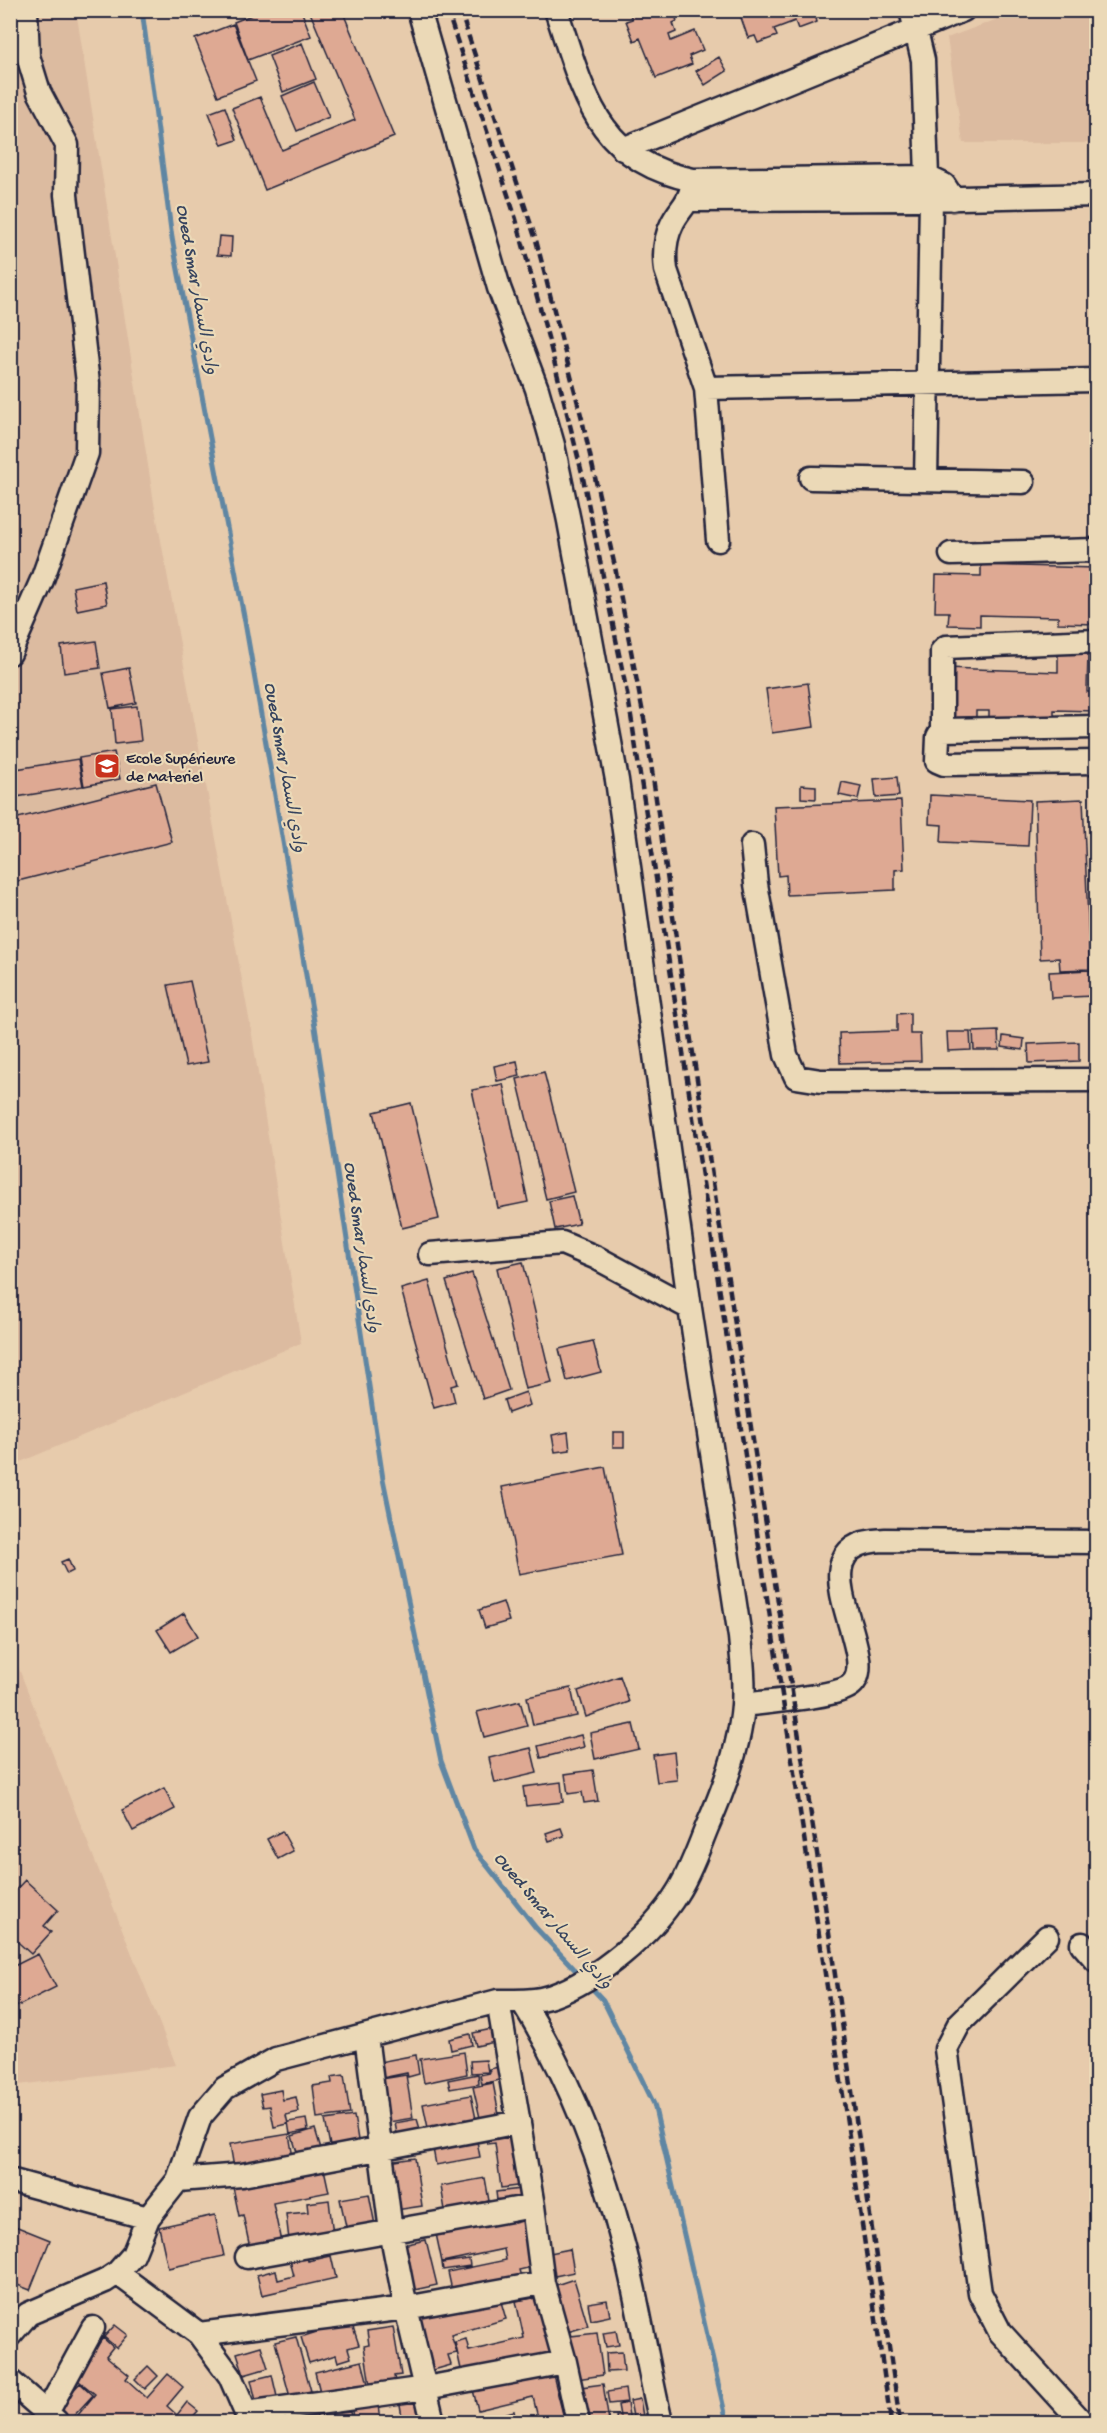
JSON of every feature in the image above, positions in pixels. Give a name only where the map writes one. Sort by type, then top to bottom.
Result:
[{"type":"street","points":[[10,653],[42,580],[87,453],[88,384],[66,195],[67,145],[39,92],[28,56],[26,10]]},
{"type":"street","points":[[10,2335],[28,2314],[95,2286],[117,2273],[133,2255],[148,2218],[178,2180],[200,2117],[225,2088],[276,2059],[498,2001],[522,2001],[552,1996],[597,1973],[645,1933],[678,1892],[723,1793],[743,1705],[744,1673],[740,1637],[690,1308],[617,780],[553,445],[537,389],[500,288],[419,10]]},
{"type":"street","points":[[556,10],[589,105],[598,121],[623,149],[691,190],[929,190],[1096,195]]},
{"type":"street","points":[[623,149],[914,19],[963,10]]},
{"type":"street","points":[[914,19],[925,77],[929,190],[926,480]]},
{"type":"street","points":[[10,58],[33,71]]},
{"type":"street","points":[[691,190],[672,224],[664,257],[666,270],[706,388],[718,540]]},
{"type":"street","points":[[706,388],[1096,380]]},
{"type":"street","points":[[811,478],[1023,482]]},
{"type":"street","points":[[951,554],[1096,550]]},
{"type":"street","points":[[1096,641],[946,647],[942,651],[942,730],[938,736],[937,761],[944,764],[1096,762]]},
{"type":"street","points":[[942,730],[1096,727]]},
{"type":"street","points":[[752,845],[756,884],[786,1055],[796,1077],[821,1081],[1096,1080]]},
{"type":"street","points":[[430,1254],[562,1243],[597,1258],[690,1308]]},
{"type":"street","points":[[743,1705],[822,1694],[846,1689],[854,1684],[860,1668],[840,1587],[840,1572],[845,1558],[856,1547],[870,1540],[1096,1542]]},
{"type":"street","points":[[1047,1937],[959,2024],[946,2049],[980,2293],[1000,2332],[1082,2422]]},
{"type":"street","points":[[498,2001],[533,2206],[543,2283],[565,2362],[578,2422]]},
{"type":"street","points":[[522,2001],[545,2038],[599,2160],[624,2246],[662,2422]]},
{"type":"street","points":[[366,2036],[391,2231],[406,2308],[433,2422]]},
{"type":"street","points":[[178,2180],[242,2175],[519,2122]]},
{"type":"street","points":[[10,2180],[148,2218]]},
{"type":"street","points":[[247,2257],[533,2206]]},
{"type":"street","points":[[117,2273],[199,2334],[230,2376],[248,2418],[565,2362]]},
{"type":"street","points":[[199,2334],[406,2308],[543,2283]]},
{"type":"street","points":[[10,2381],[49,2419],[93,2328]]},
{"type":"shaded area","name":"Ecole Supérieure de Materiel","points":[[76,10],[154,503],[251,1029],[301,1343],[11,1466],[10,11]]},
{"type":"shaded area","points":[[1019,11],[1093,11],[1094,143],[963,143],[947,38]]},
{"type":"shaded area","points":[[11,1649],[176,2065],[11,2086]]},
{"type":"building","points":[[264,10],[301,10],[311,36],[248,60],[234,22]]},
{"type":"building","points":[[309,10],[342,10],[394,137],[265,190],[232,108],[260,97],[282,150],[355,120]]},
{"type":"building","points":[[628,10],[668,10],[668,12],[673,10],[677,21],[673,23],[676,32],[669,35],[671,41],[695,31],[703,50],[689,56],[692,64],[656,78],[640,38],[634,41],[626,21],[632,19]]},
{"type":"building","points":[[744,10],[825,10],[815,14],[817,22],[798,29],[795,21],[774,29],[777,36],[758,43],[755,36],[748,38],[739,12]]},
{"type":"building","points":[[233,24],[256,81],[218,96],[195,39]]},
{"type":"building","points":[[302,43],[316,79],[283,92],[269,56]]},
{"type":"building","points":[[719,57],[727,71],[705,85],[696,71]]},
{"type":"building","points":[[314,82],[329,117],[297,131],[282,96]]},
{"type":"building","points":[[225,107],[237,140],[222,145],[209,113]]},
{"type":"building","points":[[219,236],[232,237],[231,256],[217,255]]},
{"type":"building","points":[[981,565],[1096,568],[1096,624],[1058,623],[1058,617],[980,615],[980,626],[948,625],[949,612],[935,612],[936,575],[981,576]]},
{"type":"building","points":[[103,581],[107,604],[77,610],[73,587]]},
{"type":"building","points":[[96,641],[100,668],[64,673],[61,646]]},
{"type":"building","points":[[1058,653],[1088,654],[1087,692],[1096,692],[1096,711],[1054,710],[1054,719],[989,718],[989,711],[976,711],[976,721],[944,720],[946,668],[1058,672]]},
{"type":"building","points":[[129,668],[136,703],[110,708],[103,673]]},
{"type":"building","points":[[808,683],[814,727],[772,733],[766,689]]},
{"type":"building","points":[[137,706],[141,741],[115,744],[112,709]]},
{"type":"building","points":[[114,752],[120,779],[84,786],[79,758]]},
{"type":"building","points":[[78,759],[83,786],[10,798],[10,770]]},
{"type":"building","points":[[897,777],[899,796],[876,798],[874,779]]},
{"type":"building","points":[[842,782],[861,786],[858,799],[839,795]]},
{"type":"building","points":[[156,783],[172,842],[10,883],[10,820]]},
{"type":"building","points":[[801,785],[816,786],[816,799],[801,798]]},
{"type":"building","points":[[930,795],[1030,800],[1028,846],[941,842],[942,825],[929,824]]},
{"type":"building","points":[[1083,799],[1090,969],[1060,970],[1059,958],[1040,959],[1035,801]]},
{"type":"building","points":[[901,801],[904,869],[895,870],[895,890],[787,895],[786,875],[778,876],[774,806]]},
{"type":"building","points":[[1090,970],[1092,996],[1051,998],[1049,972]]},
{"type":"building","points":[[190,981],[208,1062],[186,1066],[168,985]]},
{"type":"building","points":[[910,1013],[910,1034],[920,1034],[921,1061],[840,1063],[839,1033],[897,1031],[897,1014]]},
{"type":"building","points":[[998,1031],[999,1050],[974,1050],[973,1032]]},
{"type":"building","points":[[947,1032],[970,1032],[971,1050],[948,1051]]},
{"type":"building","points":[[1003,1036],[1024,1039],[1023,1050],[1002,1047]]},
{"type":"building","points":[[1079,1042],[1079,1061],[1029,1063],[1028,1044]]},
{"type":"building","points":[[517,1061],[520,1076],[497,1081],[494,1066]]},
{"type":"building","points":[[544,1072],[574,1192],[546,1199],[517,1079]]},
{"type":"building","points":[[503,1084],[528,1202],[498,1208],[472,1090]]},
{"type":"building","points":[[411,1103],[439,1219],[402,1228],[374,1112]]},
{"type":"building","points":[[572,1196],[579,1224],[555,1229],[549,1201]]},
{"type":"building","points":[[523,1262],[552,1383],[525,1389],[497,1268]]},
{"type":"building","points":[[472,1273],[509,1390],[483,1399],[446,1281]]},
{"type":"building","points":[[429,1281],[458,1384],[451,1386],[455,1402],[434,1408],[401,1289]]},
{"type":"building","points":[[593,1341],[601,1372],[567,1381],[559,1349]]},
{"type":"building","points":[[526,1392],[530,1405],[508,1413],[504,1400]]},
{"type":"building","points":[[568,1432],[570,1450],[555,1452],[552,1435]]},
{"type":"building","points":[[613,1432],[624,1432],[624,1447],[613,1447]]},
{"type":"building","points":[[605,1467],[622,1555],[519,1574],[502,1487]]},
{"type":"building","points":[[68,1559],[73,1571],[67,1574],[61,1562]]},
{"type":"building","points":[[503,1602],[509,1621],[485,1628],[479,1610]]},
{"type":"building","points":[[184,1613],[198,1636],[171,1652],[157,1630]]},
{"type":"building","points":[[620,1676],[629,1702],[586,1717],[578,1691]]},
{"type":"building","points":[[571,1688],[577,1716],[533,1725],[527,1697]]},
{"type":"building","points":[[520,1701],[527,1726],[484,1737],[477,1712]]},
{"type":"building","points":[[633,1724],[639,1749],[595,1759],[590,1733]]},
{"type":"building","points":[[581,1735],[584,1747],[541,1758],[538,1746]]},
{"type":"building","points":[[531,1748],[537,1773],[495,1783],[489,1758]]},
{"type":"building","points":[[674,1752],[677,1780],[657,1782],[653,1755]]},
{"type":"building","points":[[593,1770],[598,1801],[584,1803],[582,1792],[568,1794],[565,1774]]},
{"type":"building","points":[[561,1782],[563,1802],[526,1806],[523,1787]]},
{"type":"building","points":[[164,1788],[175,1809],[133,1831],[122,1810]]},
{"type":"building","points":[[561,1828],[564,1836],[549,1841],[546,1833]]},
{"type":"building","points":[[282,1831],[293,1851],[278,1859],[267,1839]]},
{"type":"building","points":[[25,1880],[58,1910],[44,1926],[51,1932],[31,1954],[10,1935],[10,1896]]},
{"type":"building","points":[[38,1954],[56,1987],[10,2010],[10,1968]]},
{"type":"building","points":[[492,2029],[495,2042],[476,2046],[473,2033]]},
{"type":"building","points":[[470,2034],[472,2045],[451,2050],[449,2039]]},
{"type":"building","points":[[464,2052],[467,2074],[424,2083],[420,2059]]},
{"type":"building","points":[[416,2055],[419,2074],[408,2077],[407,2073],[382,2078],[379,2062]]},
{"type":"building","points":[[486,2060],[488,2072],[471,2073],[470,2061]]},
{"type":"building","points":[[504,2066],[507,2078],[482,2084],[480,2075],[490,2073],[489,2069]]},
{"type":"building","points":[[478,2074],[479,2084],[450,2089],[448,2080]]},
{"type":"building","points":[[344,2075],[350,2114],[317,2118],[313,2086],[332,2083],[331,2077]]},
{"type":"building","points":[[406,2075],[413,2118],[389,2122],[382,2079]]},
{"type":"building","points":[[493,2083],[499,2115],[480,2118],[473,2087]]},
{"type":"building","points":[[281,2090],[283,2100],[296,2097],[299,2112],[286,2115],[288,2124],[274,2127],[270,2106],[263,2107],[260,2094]]},
{"type":"building","points":[[471,2095],[476,2119],[428,2128],[423,2104]]},
{"type":"building","points":[[354,2116],[359,2146],[331,2151],[325,2120]]},
{"type":"building","points":[[306,2119],[308,2130],[290,2134],[288,2122]]},
{"type":"building","points":[[417,2119],[420,2129],[397,2134],[395,2123]]},
{"type":"building","points":[[516,2126],[524,2185],[501,2188],[495,2143],[487,2144],[485,2130]]},
{"type":"building","points":[[315,2129],[322,2152],[299,2159],[292,2136]]},
{"type":"building","points":[[289,2134],[293,2158],[234,2168],[230,2144]]},
{"type":"building","points":[[476,2136],[480,2157],[436,2165],[432,2143]]},
{"type":"building","points":[[415,2158],[422,2206],[396,2210],[389,2162]]},
{"type":"building","points":[[324,2169],[329,2192],[273,2203],[281,2242],[250,2248],[243,2215],[239,2216],[233,2187]]},
{"type":"building","points":[[485,2178],[489,2201],[445,2210],[441,2186]]},
{"type":"building","points":[[520,2189],[521,2197],[497,2200],[496,2192]]},
{"type":"building","points":[[369,2194],[375,2225],[347,2231],[340,2199]]},
{"type":"building","points":[[329,2200],[333,2235],[289,2240],[286,2214],[308,2212],[307,2203]]},
{"type":"building","points":[[512,2213],[514,2223],[526,2220],[536,2266],[519,2270],[522,2280],[453,2295],[448,2272],[506,2260],[504,2249],[442,2262],[435,2229]]},
{"type":"building","points":[[215,2215],[224,2256],[168,2268],[159,2227]]},
{"type":"building","points":[[10,2224],[50,2240],[30,2290],[10,2282]]},
{"type":"building","points":[[426,2240],[437,2285],[414,2290],[403,2245]]},
{"type":"building","points":[[305,2249],[308,2261],[331,2256],[336,2278],[262,2295],[257,2275],[276,2270],[278,2280],[294,2276],[288,2253]]},
{"type":"building","points":[[570,2249],[574,2272],[550,2277],[545,2254]]},
{"type":"building","points":[[469,2259],[470,2266],[443,2270],[442,2263]]},
{"type":"building","points":[[574,2279],[588,2326],[564,2333],[550,2287]]},
{"type":"building","points":[[499,2295],[506,2319],[451,2335],[457,2353],[448,2355],[451,2365],[430,2371],[415,2319]]},
{"type":"building","points":[[539,2297],[552,2354],[462,2374],[455,2342],[466,2339],[469,2351],[524,2338],[516,2301]]},
{"type":"building","points":[[607,2300],[610,2316],[591,2320],[588,2303]]},
{"type":"building","points":[[351,2321],[359,2345],[348,2348],[351,2358],[338,2362],[336,2355],[309,2363],[301,2337]]},
{"type":"building","points":[[115,2325],[128,2335],[117,2348],[104,2337]]},
{"type":"building","points":[[393,2327],[401,2375],[394,2376],[396,2388],[371,2392],[364,2346],[369,2345],[367,2331]]},
{"type":"building","points":[[616,2331],[619,2345],[606,2347],[603,2333]]},
{"type":"building","points":[[597,2333],[603,2375],[577,2379],[571,2336]]},
{"type":"building","points":[[296,2337],[311,2391],[290,2397],[275,2342]]},
{"type":"building","points":[[103,2338],[113,2347],[106,2356],[129,2375],[126,2379],[147,2398],[168,2374],[183,2387],[167,2406],[177,2415],[187,2402],[198,2411],[188,2422],[77,2422],[74,2420],[95,2394],[74,2377],[93,2355],[91,2353]]},
{"type":"building","points":[[261,2346],[268,2368],[244,2375],[237,2353]]},
{"type":"building","points":[[622,2352],[624,2371],[607,2372],[606,2353]]},
{"type":"building","points":[[362,2361],[368,2384],[321,2396],[315,2372]]},
{"type":"building","points":[[148,2366],[158,2376],[145,2389],[135,2379]]},
{"type":"building","points":[[552,2371],[565,2422],[539,2422],[533,2397],[478,2410],[473,2390]]},
{"type":"building","points":[[272,2375],[278,2401],[257,2405],[251,2380]]},
{"type":"building","points":[[80,2383],[93,2395],[70,2420],[57,2408]]},
{"type":"building","points":[[603,2384],[609,2422],[587,2422],[581,2387]]},
{"type":"building","points":[[625,2389],[627,2402],[609,2404],[607,2392]]},
{"type":"building","points":[[414,2390],[419,2419],[403,2422],[398,2393]]},
{"type":"building","points":[[377,2396],[380,2421],[353,2422],[351,2398]]},
{"type":"building","points":[[640,2399],[644,2422],[634,2422],[630,2401]]},
{"type":"building","points":[[627,2403],[630,2422],[617,2422],[616,2416],[620,2416],[618,2405]]},
{"type":"building","points":[[314,2407],[318,2422],[294,2422],[292,2411]]},
{"type":"building","points":[[514,2411],[516,2421],[529,2418],[530,2422],[499,2422],[497,2416]]},
{"type":"building","points":[[350,2412],[352,2422],[333,2422],[332,2414]]},
{"type":"waterway","name":"Oued Smar وادي السمار","points":[[142,10],[172,238],[245,622],[315,1027],[383,1479],[441,1761],[474,1849],[536,1928],[580,1975]]},
{"type":"waterway","name":"Oued Smar وادي السمار","points":[[588,1984],[603,2000],[654,2104],[727,2422]]},
{"type":"railway","points":[[447,10],[516,219],[549,341],[582,473],[629,703],[828,1993],[891,2422]]},
{"type":"railway","points":[[460,10],[536,240],[582,419],[615,567],[646,729],[688,1021],[823,1892],[900,2422]]},
{"type":"place","name":"Ecole Supérieure de Materiel","points":[[107,766]]}]
